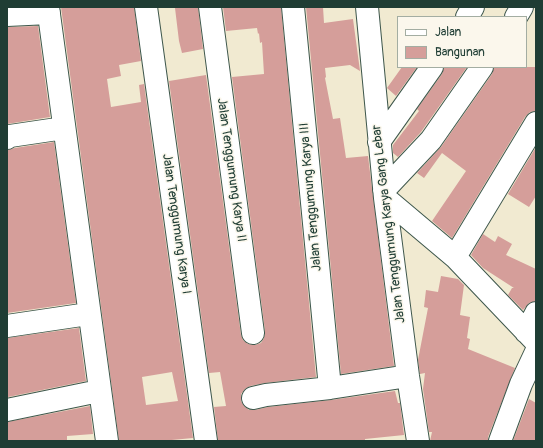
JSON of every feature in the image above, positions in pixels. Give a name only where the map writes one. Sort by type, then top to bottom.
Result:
[{"type":"street","name":"Jalan Tenggumung Karya I","points":[[146,7],[206,441]]},
{"type":"street","name":"Jalan Tenggumung Karya II","points":[[210,7],[253,333]]},
{"type":"street","name":"Jalan Tenggumung Karya III","points":[[293,7],[330,388]]},
{"type":"street","points":[[467,16],[473,7]]},
{"type":"street","points":[[517,16],[522,7]]},
{"type":"street","points":[[7,15],[48,10],[88,314],[107,441]]},
{"type":"street","name":"Jalan Tenggumung Karya Gang Lebar","points":[[372,12],[378,142],[416,441]]},
{"type":"street","points":[[378,142],[431,68]]},
{"type":"street","points":[[481,68],[431,140],[384,194],[455,257],[531,337]]},
{"type":"street","points":[[455,257],[536,123]]},
{"type":"street","points":[[7,138],[10,136],[64,128]]},
{"type":"street","points":[[531,337],[536,313]]},
{"type":"street","points":[[7,326],[88,314]]},
{"type":"street","points":[[500,441],[521,384],[536,352]]},
{"type":"street","points":[[253,398],[408,376]]},
{"type":"street","points":[[7,410],[100,391]]},
{"type":"building","points":[[61,7],[134,7],[141,61],[119,65],[121,76],[107,79],[111,107],[141,102],[139,85],[144,84],[193,438],[161,441],[119,441]],"holes":[[[172,372],[178,401],[146,405],[142,377]]]},
{"type":"building","points":[[198,7],[203,49],[182,53],[175,8]]},
{"type":"building","points":[[223,7],[281,7],[316,377],[250,386],[241,394],[241,401],[249,410],[255,410],[268,407],[395,391],[398,403],[400,403],[404,435],[365,439],[365,441],[218,441],[214,407],[226,406],[220,372],[209,373],[169,81],[206,75],[241,335],[243,340],[248,344],[255,345],[261,343],[264,338],[265,331],[232,77],[264,74],[262,42],[260,43],[257,28],[226,31]]},
{"type":"building","points":[[306,7],[323,7],[324,23],[353,19],[360,71],[350,65],[325,68],[325,78],[333,119],[340,118],[346,158],[368,156],[394,366],[341,374]]},
{"type":"building","points":[[38,26],[50,117],[7,124],[7,27]]},
{"type":"building","points":[[536,67],[536,111],[530,112],[525,117],[452,238],[432,221],[466,171],[442,153],[424,178],[417,173],[441,147],[492,74],[494,68]]},
{"type":"building","points":[[401,68],[416,68],[396,96],[387,88]]},
{"type":"building","points":[[444,68],[466,68],[421,132],[398,157],[393,153],[393,145],[419,111],[417,109],[442,74]]},
{"type":"building","points":[[54,142],[76,303],[7,313],[7,150]]},
{"type":"building","points":[[536,147],[536,196],[529,207],[508,194]]},
{"type":"building","points":[[483,234],[495,242],[498,236],[512,244],[506,255],[536,269],[536,301],[529,303],[523,310],[508,295],[512,288],[514,288],[483,268],[471,255]]},
{"type":"building","points":[[441,276],[458,279],[464,285],[460,315],[470,317],[467,338],[470,339],[468,349],[515,368],[488,437],[488,441],[430,441],[432,432],[429,432],[423,389],[425,373],[420,374],[418,360],[428,308],[424,307],[426,290],[438,292]]},
{"type":"building","points":[[79,328],[86,381],[8,397],[7,338]]},
{"type":"building","points":[[529,399],[536,403],[536,441],[513,441]]},
{"type":"building","points":[[90,406],[93,434],[67,436],[67,441],[7,441],[7,422]]}]
